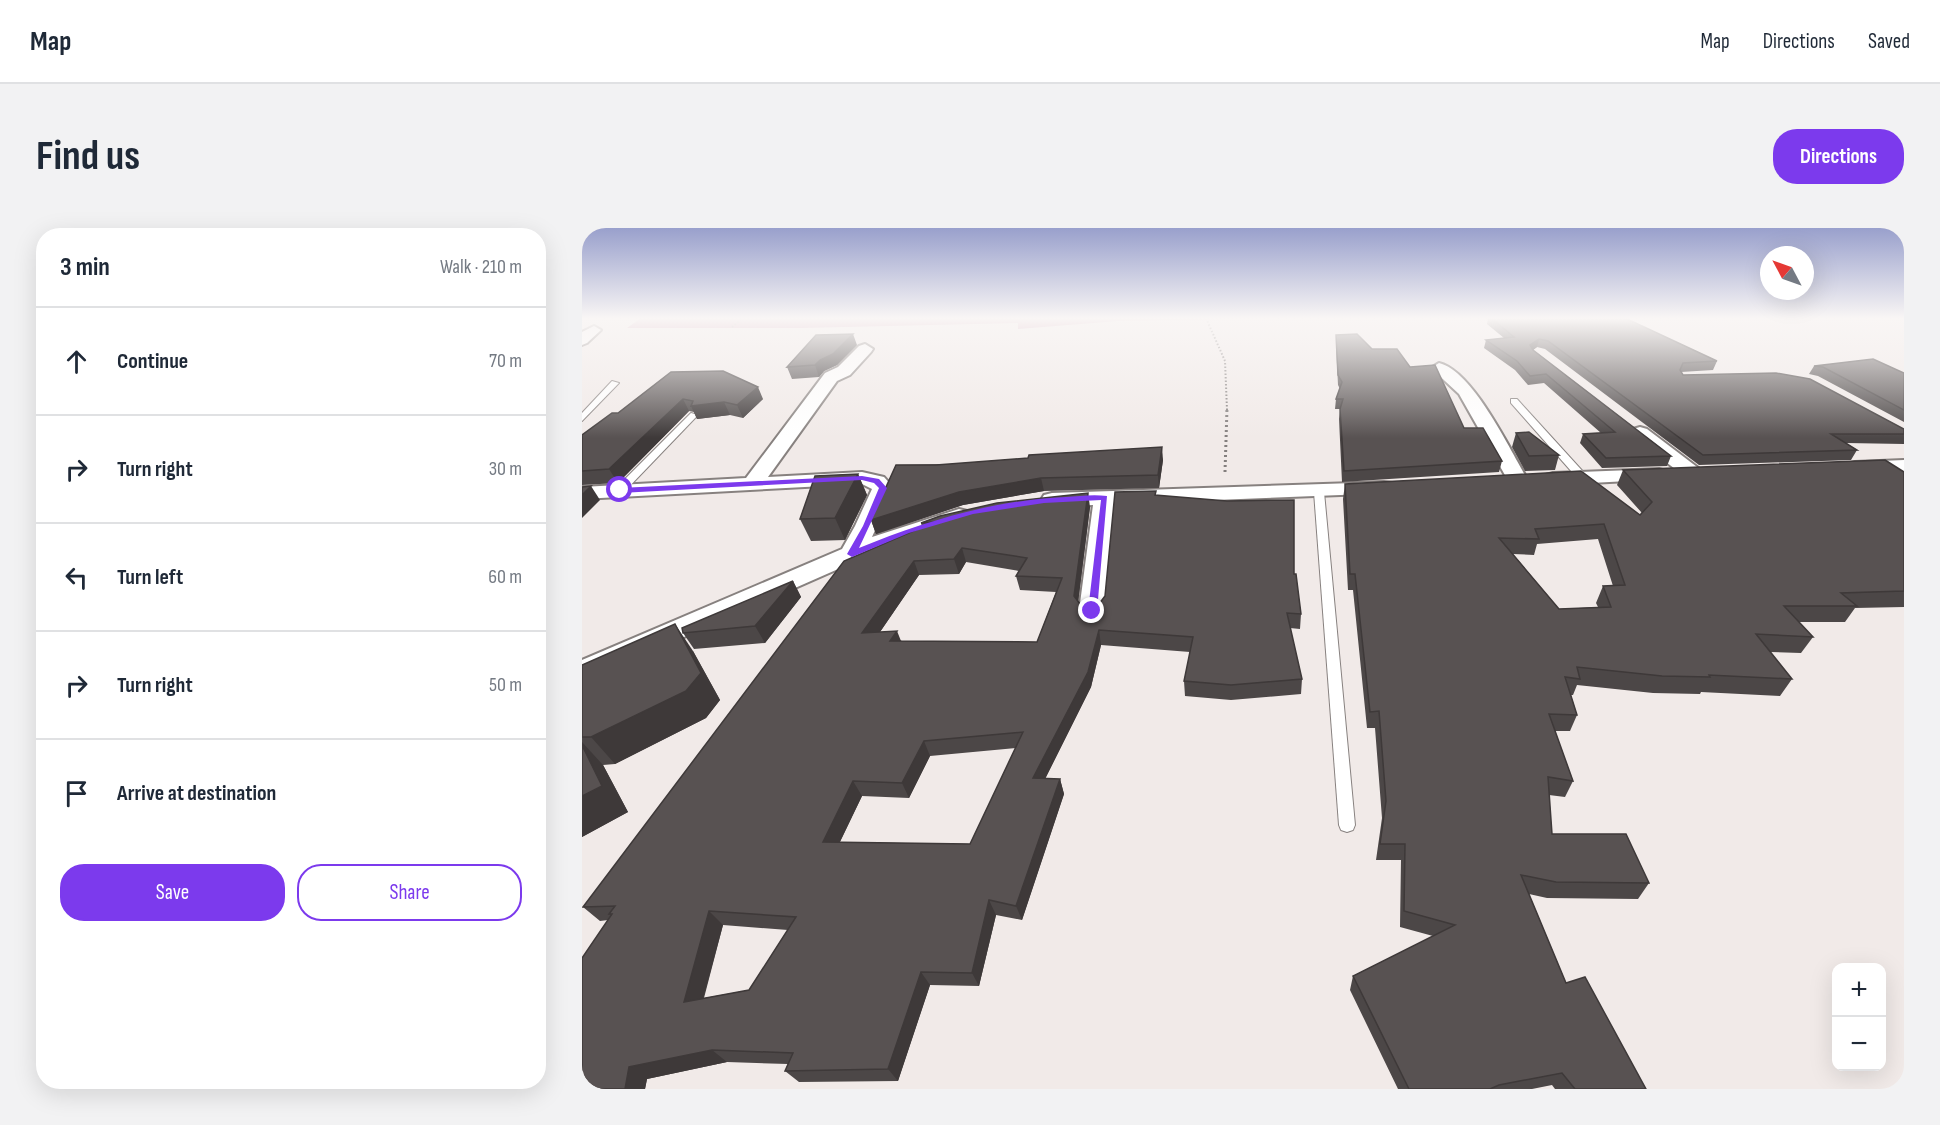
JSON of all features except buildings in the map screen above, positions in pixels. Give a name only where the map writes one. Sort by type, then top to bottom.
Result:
[{"type":"street","points":[[752,484],[831,377],[844,370],[856,358]]},
{"type":"street","points":[[1439,368],[1466,391],[1517,480]]},
{"type":"street","points":[[1629,424],[1694,474]]},
{"type":"street","points":[[1834,469],[1904,466]]},
{"type":"street","points":[[1493,482],[1717,473]]},
{"type":"street","points":[[582,493],[862,478],[877,481],[883,488],[867,526],[852,554],[815,601]]},
{"type":"street","points":[[1034,502],[1105,497],[1319,492],[1400,487]]},
{"type":"street","points":[[1092,611],[1105,497]]},
{"type":"street","points":[[582,672],[906,532],[982,510]]},
{"type":"lane","points":[[582,418],[615,383]]},
{"type":"lane","points":[[1514,401],[1583,478]]},
{"type":"lane","points":[[620,490],[694,415]]},
{"type":"lane","points":[[1319,492],[1347,825]]},
{"type":"path","points":[[1224,358],[1228,427],[1226,453]]},
{"type":"route","points":[[620,490],[862,478],[877,481],[883,488],[852,554],[906,532],[972,512],[1044,500],[1105,497],[1092,611]]}]
